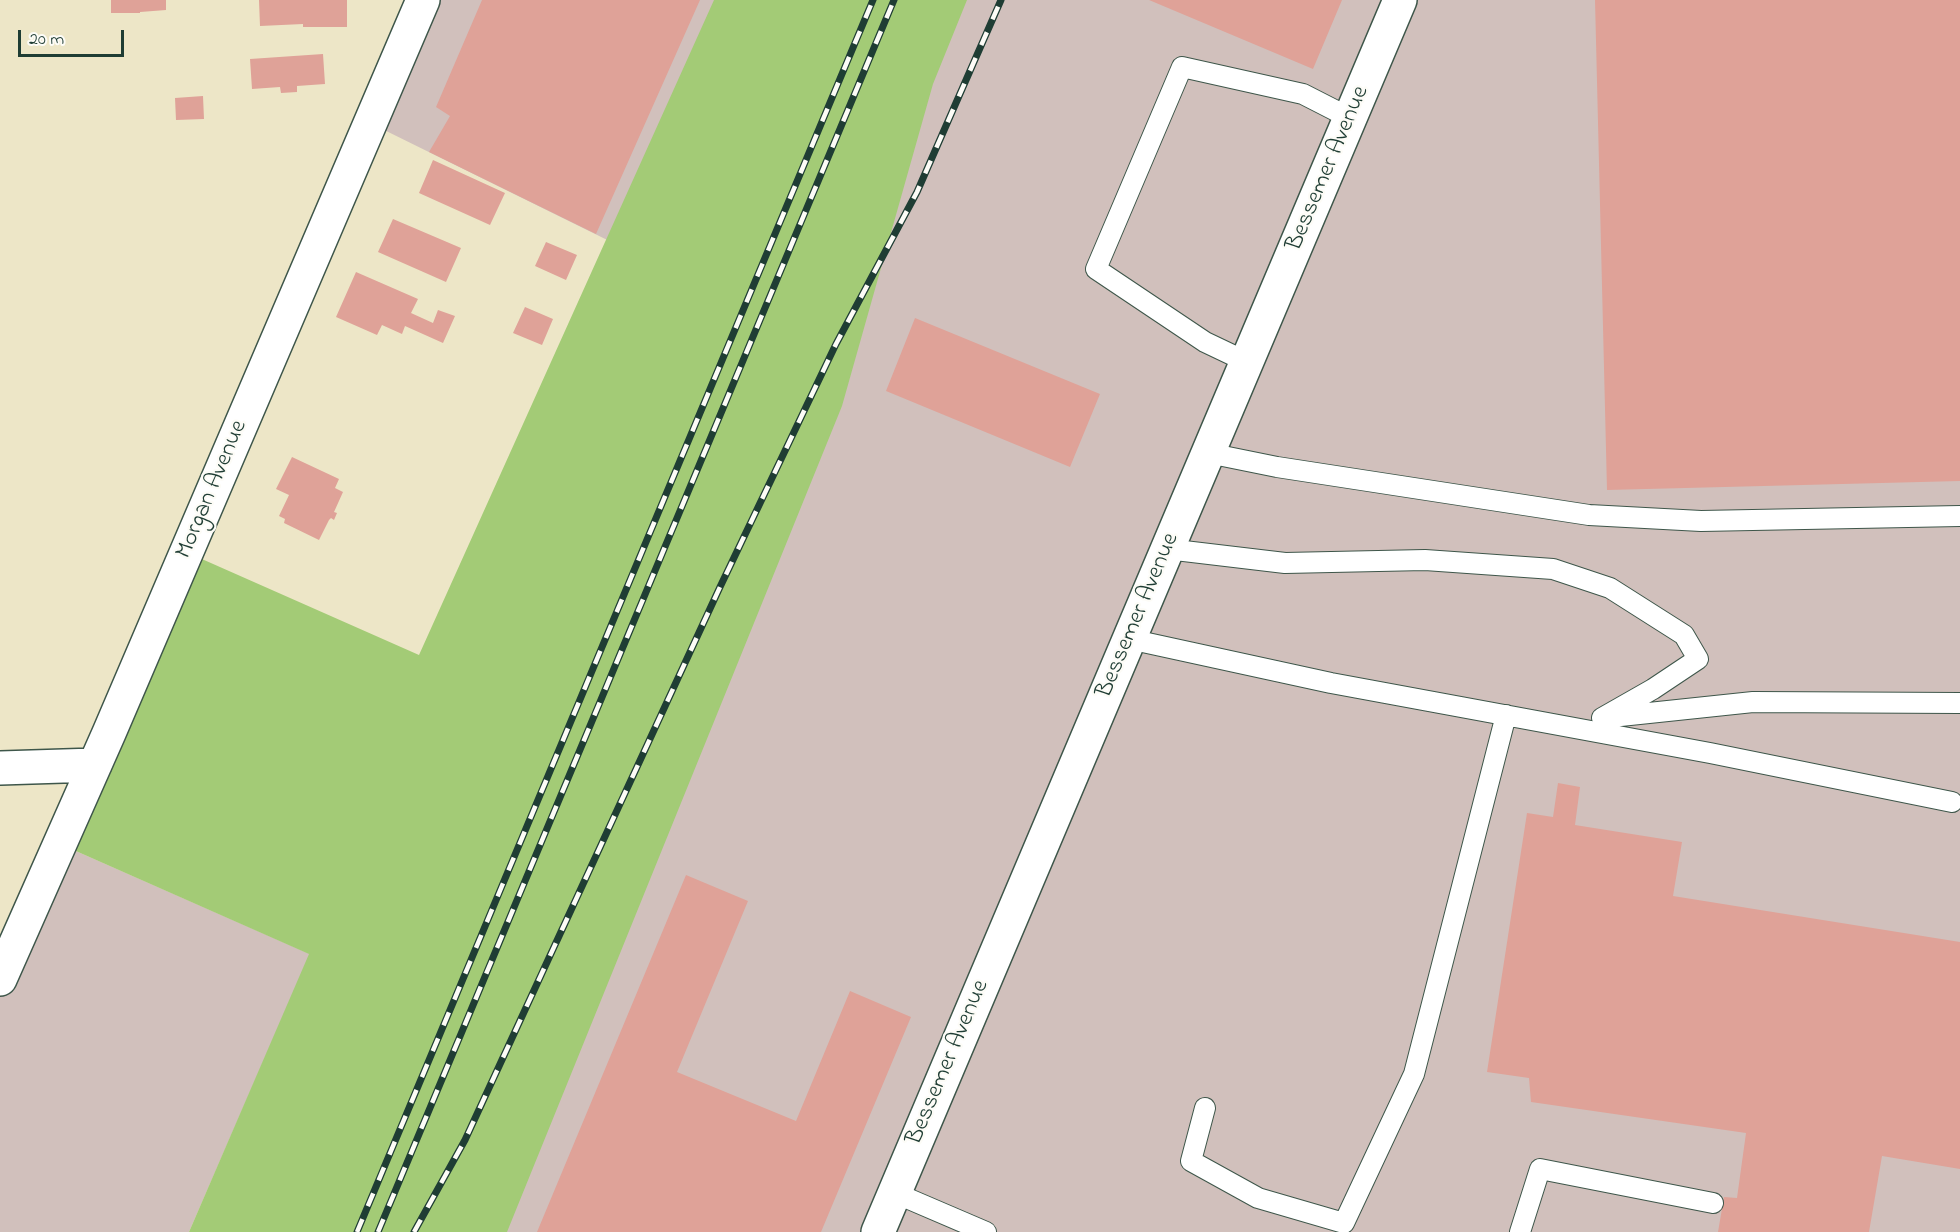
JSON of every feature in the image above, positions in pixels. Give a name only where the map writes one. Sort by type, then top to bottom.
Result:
[{"type":"street","name":"Morgan Avenue","points":[[0,979],[95,765],[423,0]]},
{"type":"street","name":"Bessemer Avenue","points":[[878,1232],[1400,0]]},
{"type":"street","points":[[0,768],[95,765]]},
{"type":"lane","points":[[1247,362],[1200,339],[1096,269],[1182,67],[1303,94],[1350,118]]},
{"type":"lane","points":[[1208,453],[1288,468],[1589,514],[1701,520],[1960,516]]},
{"type":"lane","points":[[1167,549],[1285,563],[1425,560],[1553,569],[1610,588],[1684,635],[1698,658],[1653,689],[1602,718]]},
{"type":"lane","points":[[1129,639],[1331,683],[1552,723],[1952,802]]},
{"type":"lane","points":[[1552,723],[1753,702],[1960,703]]},
{"type":"lane","points":[[1205,1108],[1191,1161],[1258,1198],[1344,1223],[1414,1074],[1506,715]]},
{"type":"lane","points":[[1520,1232],[1540,1169],[1713,1203]]},
{"type":"lane","points":[[895,1193],[986,1232]]},
{"type":"shaded area","points":[[424,0],[1960,0],[1960,1232],[500,1232],[660,266],[370,123]]},
{"type":"shaded area","points":[[60,844],[310,954],[189,1232],[0,1232],[0,979]]},
{"type":"green space","points":[[714,0],[967,0],[933,84],[842,406],[507,1232],[189,1232],[309,954],[60,844],[186,552],[419,655]]},
{"type":"building","points":[[111,0],[166,0],[166,10],[111,13]]},
{"type":"building","points":[[259,0],[347,0],[347,27],[303,27],[303,24],[260,26]]},
{"type":"building","points":[[482,0],[700,0],[596,234],[429,152],[450,116],[436,107]]},
{"type":"building","points":[[1149,0],[1342,0],[1313,69]]},
{"type":"building","points":[[1595,0],[1960,0],[1960,481],[1607,490]]},
{"type":"building","points":[[323,54],[325,84],[297,86],[297,92],[281,93],[280,87],[252,89],[250,59]]},
{"type":"building","points":[[203,96],[204,119],[176,120],[175,98]]},
{"type":"building","points":[[433,160],[505,193],[490,225],[419,193]]},
{"type":"building","points":[[393,219],[461,248],[446,282],[378,252]]},
{"type":"building","points":[[546,242],[577,255],[566,280],[535,266]]},
{"type":"building","points":[[356,272],[418,299],[411,313],[433,323],[438,310],[455,316],[443,343],[405,326],[402,334],[382,325],[377,335],[336,317]]},
{"type":"building","points":[[525,307],[553,319],[542,345],[513,333]]},
{"type":"building","points":[[915,318],[1100,394],[1070,467],[886,391]]},
{"type":"building","points":[[292,457],[339,479],[335,488],[343,492],[334,512],[337,513],[334,520],[331,518],[329,520],[319,540],[284,523],[285,519],[279,516],[289,495],[276,489]]},
{"type":"building","points":[[1558,783],[1580,787],[1575,825],[1682,842],[1673,896],[1960,942],[1960,1169],[1882,1156],[1869,1232],[1718,1232],[1724,1197],[1737,1198],[1746,1133],[1531,1102],[1529,1078],[1487,1072],[1527,813],[1553,817]]},
{"type":"building","points":[[686,875],[748,901],[677,1072],[796,1121],[850,991],[911,1017],[821,1232],[537,1232]]},
{"type":"railway","points":[[357,1232],[873,0]]},
{"type":"railway","points":[[378,1232],[894,0]]},
{"type":"railway","points":[[414,1232],[465,1140],[720,587],[836,344],[917,192],[1001,0]]}]
